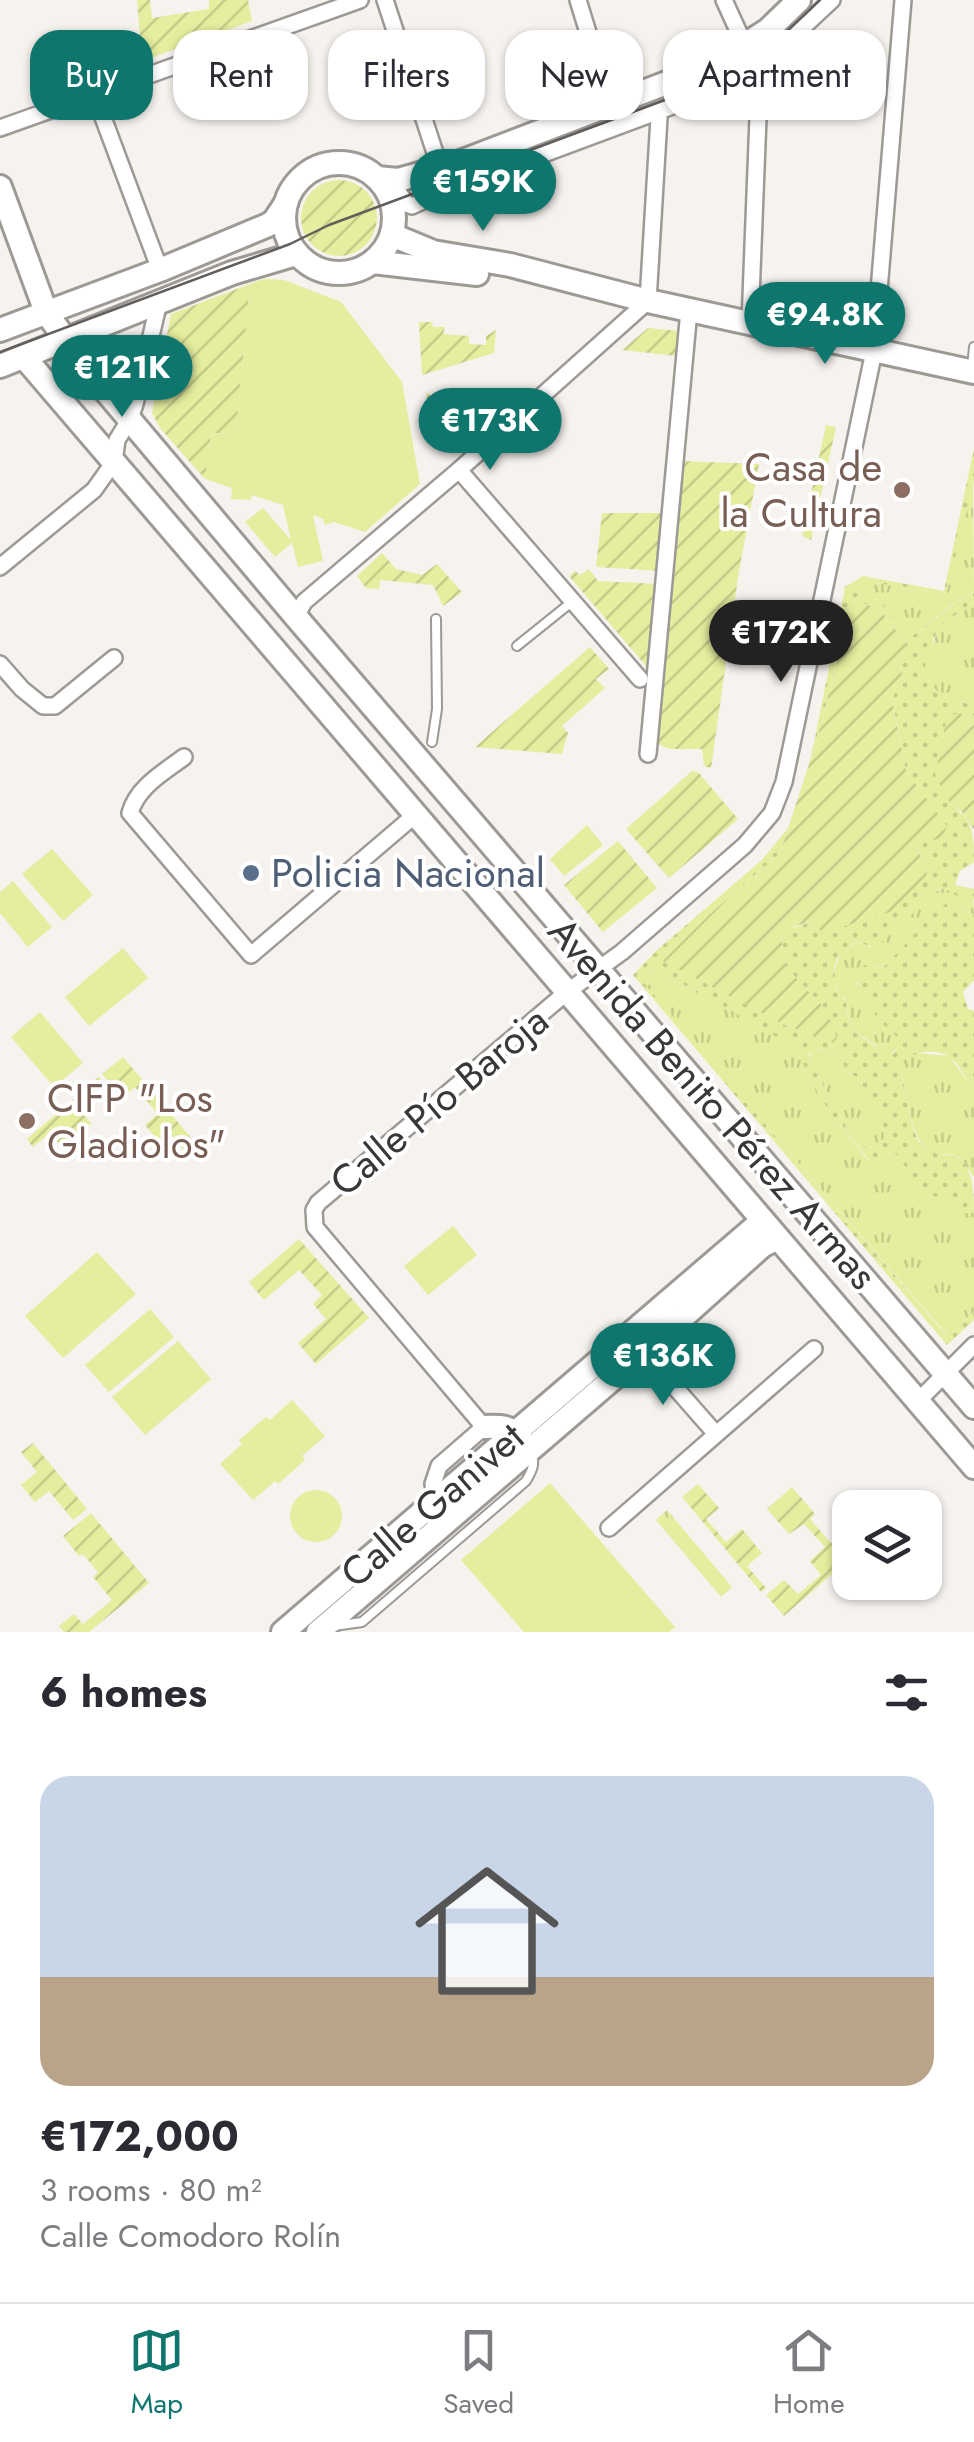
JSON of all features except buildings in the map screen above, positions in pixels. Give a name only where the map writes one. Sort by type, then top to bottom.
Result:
[{"type":"street","points":[[153,75],[360,0]]},
{"type":"street","points":[[385,0],[440,168]]},
{"type":"street","points":[[578,0],[587,30]]},
{"type":"street","points":[[724,0],[738,30]]},
{"type":"street","points":[[768,30],[799,0]]},
{"type":"street","points":[[799,30],[832,0]]},
{"type":"street","name":"Calle Pío Baroja","points":[[484,1427],[315,1227],[314,1210],[567,992],[622,952],[745,845],[772,813],[784,782],[874,351],[903,0]]},
{"type":"street","points":[[0,330],[268,225],[294,186],[307,173],[324,165],[343,163],[361,168],[412,206],[663,109]]},
{"type":"street","points":[[296,617],[304,602],[648,301],[656,112]]},
{"type":"street","points":[[0,128],[30,118]]},
{"type":"street","points":[[103,120],[160,270]]},
{"type":"street","points":[[378,180],[398,180],[456,164],[569,120]]},
{"type":"street","points":[[750,324],[758,120]]},
{"type":"street","points":[[286,203],[285,232],[296,254],[325,272],[342,274],[358,270],[373,262],[392,236],[392,203],[378,180]]},
{"type":"street","name":"Avenida Benito Pérez Armas","points":[[0,187],[46,312],[64,341],[974,1407]]},
{"type":"street","points":[[392,236],[432,252],[510,264],[648,301],[973,372]]},
{"type":"street","points":[[0,366],[232,273],[296,254]]},
{"type":"street","points":[[373,262],[516,278],[560,278]]},
{"type":"street","points":[[114,462],[117,440],[130,418],[159,302]]},
{"type":"street","points":[[648,754],[689,310]]},
{"type":"street","points":[[24,357],[29,332],[46,312]]},
{"type":"street","name":"Avenida Benito Pérez Armas","points":[[24,357],[974,1467]]},
{"type":"street","points":[[0,567],[94,490],[133,444],[151,445]]},
{"type":"street","points":[[459,470],[640,679]]},
{"type":"street","points":[[94,490],[111,485],[138,489]]},
{"type":"street","points":[[0,664],[43,706],[54,706],[114,658]]},
{"type":"street","points":[[184,757],[140,792],[130,813],[251,955],[415,815]]},
{"type":"street","name":"Calle Ganivet","points":[[284,1632],[318,1622],[637,1344],[762,1246],[770,1230]]},
{"type":"street","points":[[637,1344],[716,1434]]},
{"type":"street","points":[[917,1402],[974,1345]]},
{"type":"street","points":[[608,1528],[814,1349]]},
{"type":"street","points":[[436,1501],[433,1484],[439,1466],[484,1427],[502,1426],[523,1441]]},
{"type":"street","name":"Calle Ganivet","points":[[318,1622],[436,1501],[523,1441]]},
{"type":"lane","points":[[973,372],[974,348]]},
{"type":"lane","points":[[516,646],[573,602]]},
{"type":"lane","points":[[432,742],[438,684],[436,618]]},
{"type":"green space","points":[[137,0],[150,0],[152,18],[209,9],[209,0],[248,0],[252,21],[227,30],[173,30],[173,50],[153,57],[153,30],[139,30]]},
{"type":"green space","points":[[339,180],[366,191],[377,218],[366,245],[339,256],[312,245],[301,218],[312,191]]},
{"type":"green space","points":[[264,279],[284,280],[341,302],[402,382],[420,484],[365,532],[334,522],[325,525],[323,519],[313,515],[323,561],[298,567],[292,543],[275,557],[245,522],[263,508],[291,540],[283,505],[252,495],[251,500],[231,499],[232,488],[205,479],[211,433],[236,434],[250,284]]},
{"type":"green space","points":[[250,284],[236,434],[211,433],[205,479],[160,428],[152,413],[171,314]]},
{"type":"green space","points":[[419,322],[445,327],[443,334],[469,336],[469,344],[486,345],[486,336],[496,330],[494,353],[422,375]]},
{"type":"green space","points":[[648,328],[679,331],[676,356],[622,350]]},
{"type":"green space","points":[[426,391],[468,440],[455,452],[444,439],[432,440]]},
{"type":"green space","points":[[826,425],[836,427],[811,540],[802,536]]},
{"type":"green space","points":[[974,448],[974,481],[946,595],[865,578],[860,595],[880,601],[911,635],[974,592],[974,607],[945,623],[933,639],[934,645],[925,653],[925,665],[936,690],[974,705],[974,716],[958,713],[951,804],[968,823],[974,843],[974,862],[960,871],[955,885],[974,889],[974,899],[960,898],[944,888],[938,890],[876,948],[852,944],[834,967],[836,988],[846,1003],[851,1029],[893,1054],[901,1043],[870,1007],[857,971],[865,965],[885,966],[947,903],[974,915],[974,980],[963,992],[968,1009],[974,1011],[974,1085],[944,1054],[913,1055],[903,1060],[901,1068],[917,1138],[930,1152],[957,1158],[968,1169],[974,1213],[958,1213],[941,1198],[926,1194],[895,1153],[869,1160],[830,1113],[797,1049],[698,991],[645,968],[637,975],[946,1335],[974,1312],[974,1320],[947,1345],[633,975],[762,860],[788,828],[793,813],[780,853],[710,914],[664,961],[785,1025],[833,1043],[826,1010],[786,967],[781,939],[787,930],[808,923],[820,930],[926,879],[928,864],[920,856],[918,846],[945,822],[907,772],[898,865],[906,771],[892,699],[902,675],[905,642],[880,610],[858,601],[852,605],[808,766],[845,587],[863,576],[944,591]],"holes":[[[815,1049],[839,1053],[846,1071],[858,1078],[884,1126],[885,1137],[874,1148],[863,1146],[849,1132],[809,1059]]]},
{"type":"green space","points":[[681,461],[759,464],[739,571],[711,768],[704,766],[702,749],[669,749],[656,743]]},
{"type":"green space","points":[[973,481],[974,592],[910,635],[880,601],[860,596],[864,578],[946,595]]},
{"type":"green space","points":[[602,513],[666,513],[660,571],[596,567]]},
{"type":"green space","points":[[382,553],[396,569],[422,575],[437,564],[462,592],[443,606],[433,585],[380,580],[379,589],[366,588],[357,576]]},
{"type":"green space","points":[[589,569],[598,581],[658,584],[652,673],[569,576]]},
{"type":"green space","points":[[858,601],[880,610],[905,642],[902,675],[892,700],[906,771],[947,826],[942,837],[926,839],[918,846],[920,856],[928,864],[926,879],[897,910],[829,931],[808,923],[789,929],[781,938],[786,967],[826,1010],[837,1038],[833,1043],[785,1025],[663,961],[780,853],[816,743],[852,605]]},
{"type":"green space","points":[[972,606],[974,705],[936,690],[927,675],[924,653],[934,645],[942,626]]},
{"type":"green space","points":[[590,647],[609,669],[596,679],[605,688],[562,726],[568,733],[562,754],[475,747]]},
{"type":"green space","points":[[958,713],[974,716],[974,830],[951,804],[935,776],[947,717]]},
{"type":"green space","points":[[692,771],[698,772],[738,819],[669,878],[626,829]]},
{"type":"green space","points":[[587,825],[603,845],[564,876],[550,859]]},
{"type":"green space","points":[[618,841],[657,888],[603,932],[564,885]]},
{"type":"green space","points":[[52,849],[93,895],[63,921],[22,874]]},
{"type":"green space","points":[[13,881],[52,927],[28,947],[0,913],[0,892]]},
{"type":"green space","points":[[944,888],[973,898],[974,915],[956,905],[937,911],[885,966],[873,966],[857,982],[881,1022],[900,1038],[902,1043],[890,1055],[851,1029],[847,1007],[835,982],[835,968],[840,956],[851,946],[857,942],[870,947],[905,921],[931,894]]},
{"type":"green space","points":[[123,948],[148,978],[89,1026],[65,997]]},
{"type":"green space","points":[[645,968],[698,991],[798,1049],[830,1113],[868,1160],[895,1153],[958,1212],[974,1213],[974,1312],[947,1335],[636,975]]},
{"type":"green space","points":[[40,1012],[83,1063],[54,1087],[11,1037]]},
{"type":"green space","points":[[812,1049],[839,1053],[846,1071],[858,1078],[884,1126],[885,1137],[874,1148],[863,1146],[849,1132],[809,1059]]},
{"type":"green space","points":[[917,1053],[949,1056],[974,1085],[974,1177],[959,1158],[932,1153],[918,1137],[901,1068],[902,1060]]},
{"type":"green space","points":[[123,1057],[197,1145],[187,1154],[172,1136],[161,1144],[145,1125],[158,1114],[135,1087],[122,1098],[102,1074]]},
{"type":"green space","points":[[99,1077],[118,1098],[110,1105],[97,1091],[78,1108],[91,1123],[62,1147],[50,1133],[33,1147],[27,1139]]},
{"type":"green space","points":[[453,1226],[477,1255],[428,1295],[404,1266]]},
{"type":"green space","points":[[299,1239],[369,1318],[316,1364],[298,1343],[326,1319],[313,1304],[322,1295],[299,1270],[264,1300],[249,1282]]},
{"type":"green space","points":[[97,1252],[136,1294],[63,1358],[25,1316]]},
{"type":"green space","points":[[150,1309],[174,1337],[109,1392],[85,1365]]},
{"type":"green space","points":[[178,1341],[211,1379],[145,1435],[112,1397]]},
{"type":"green space","points":[[292,1400],[325,1436],[278,1484],[275,1481],[253,1500],[220,1464],[242,1444],[239,1440]]},
{"type":"green space","points":[[33,1443],[87,1509],[73,1520],[49,1491],[35,1502],[21,1485],[37,1472],[21,1452]]},
{"type":"green space","points":[[550,1483],[675,1627],[669,1632],[524,1632],[461,1560]]},
{"type":"green space","points":[[698,1484],[719,1508],[706,1519],[726,1542],[742,1529],[762,1553],[747,1566],[766,1588],[761,1592],[682,1497]]},
{"type":"green space","points":[[792,1487],[815,1514],[810,1519],[832,1544],[832,1574],[784,1616],[766,1595],[784,1580],[798,1594],[821,1575],[810,1561],[825,1547],[804,1524],[789,1534],[767,1509]]},
{"type":"green space","points":[[316,1490],[335,1497],[342,1516],[335,1535],[316,1542],[297,1535],[290,1516],[297,1497]]},
{"type":"green space","points":[[667,1510],[732,1587],[721,1597],[656,1520]]},
{"type":"green space","points":[[91,1513],[149,1583],[89,1632],[64,1632],[59,1626],[74,1614],[83,1624],[112,1600],[93,1577],[98,1572],[63,1536]]},
{"type":"tram line","points":[[0,352],[708,84],[755,57],[820,0]]},
{"type":"place","name":"Casa de la Cultura","points":[[902,490]]},
{"type":"place","name":"Policia Nacional","points":[[251,873]]},
{"type":"place","name":"CIFP \"Los Gladiolos\"","points":[[27,1121]]}]
